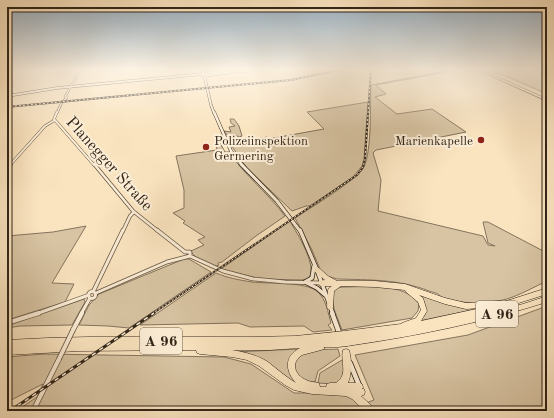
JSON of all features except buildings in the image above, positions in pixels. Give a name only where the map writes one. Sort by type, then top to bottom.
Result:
[{"type":"highway","points":[[527,90],[547,98]]},
{"type":"highway","points":[[527,90],[547,98]]},
{"type":"highway","points":[[316,267],[326,278],[340,283]]},
{"type":"highway","points":[[321,283],[394,286],[417,290],[445,302],[460,305],[481,306],[518,301]]},
{"type":"highway","points":[[330,306],[331,290],[334,286],[340,283]]},
{"type":"highway","points":[[394,286],[407,289],[416,295],[421,300],[424,308],[422,316],[418,320],[397,328]]},
{"type":"highway","name":"A 96","points":[[346,339],[469,315],[547,291]]},
{"type":"highway","name":"A 96","points":[[7,351],[79,347],[269,346],[337,340],[408,333],[472,321],[547,299]]},
{"type":"highway","name":"A 96","points":[[7,344],[65,340],[337,340]]},
{"type":"highway","points":[[337,340],[303,351],[296,356],[292,366],[295,376],[303,384],[338,389],[352,394],[369,410]]},
{"type":"highway","points":[[185,347],[237,354],[251,358],[268,367],[292,385],[303,389],[360,390]]},
{"type":"highway","points":[[338,389],[346,378],[346,352]]},
{"type":"main road","points":[[7,96],[49,90]]},
{"type":"main road","points":[[208,90],[212,106],[231,151],[244,168],[277,201],[300,231],[316,267],[360,390],[369,410]]},
{"type":"main road","points":[[316,267],[313,276],[305,282],[318,288],[326,296]]},
{"type":"street","points":[[7,169],[45,126],[55,120],[54,118],[70,90]]},
{"type":"street","name":"Planegger Straße","points":[[55,120],[134,212],[184,254]]},
{"type":"street","points":[[7,324],[89,297],[94,297],[130,216],[134,212]]},
{"type":"street","points":[[95,292],[184,254],[215,269],[240,277],[265,281],[321,283]]},
{"type":"street","points":[[33,411],[89,297]]},
{"type":"shaded area","points":[[371,90],[381,90],[386,94],[375,97],[397,114],[432,109],[466,132],[376,150],[373,153],[381,180],[378,211],[483,236],[488,245],[495,246],[488,243],[483,222],[488,222],[547,253],[547,281],[507,299],[474,303],[458,302],[442,298],[437,293],[406,284],[372,280],[337,279],[327,276],[320,269],[295,218],[344,186],[360,172],[367,159],[370,127]]},
{"type":"shaded area","points":[[537,90],[547,90],[547,94]]},
{"type":"shaded area","points":[[368,102],[364,159],[362,166],[353,177],[310,206],[292,211],[246,167],[229,142],[246,138],[248,141],[267,137],[268,139],[324,129],[307,112]]},
{"type":"shaded area","points":[[230,119],[234,119],[239,126],[242,136],[239,137],[235,135],[229,138],[224,131],[231,132],[229,127],[235,126],[231,123]]},
{"type":"shaded area","points":[[216,143],[220,143],[225,152],[229,152],[242,169],[285,216],[222,262],[218,263],[219,265],[216,266],[195,257],[191,251],[204,245],[198,240],[205,237],[183,223],[185,221],[173,213],[184,208],[184,190],[176,156],[217,150]]},
{"type":"shaded area","points":[[290,221],[306,250],[309,259],[311,274],[308,279],[261,279],[221,269]]},
{"type":"shaded area","points":[[86,226],[52,283],[74,284],[65,302],[7,320],[7,236],[53,232]]},
{"type":"shaded area","points":[[184,259],[189,259],[211,272],[129,328],[79,325],[89,305],[99,294]]},
{"type":"shaded area","points":[[216,273],[229,278],[259,283],[286,284],[312,288],[321,295],[325,302],[331,323],[328,325],[332,330],[313,332],[304,326],[250,327],[238,323],[140,325]]},
{"type":"shaded area","points":[[385,287],[395,289],[412,297],[419,304],[418,311],[412,318],[342,330],[334,309],[332,294],[336,288]]},
{"type":"shaded area","points":[[419,295],[482,308],[419,321],[425,315]]},
{"type":"shaded area","points":[[84,299],[85,302],[72,325],[20,326],[7,328],[7,326]]},
{"type":"shaded area","points":[[547,306],[547,411],[16,411],[37,397],[43,384],[7,402],[7,357],[44,354],[224,357],[251,364],[294,393],[339,393],[352,397],[361,405],[374,400],[355,355],[468,335]]},
{"type":"shaded area","points":[[300,349],[291,363],[301,386],[234,352]]},
{"type":"shaded area","points":[[338,349],[340,356],[318,371],[315,382],[305,380],[297,373],[294,364],[300,355],[313,350]]},
{"type":"shaded area","points":[[342,360],[345,365],[341,381],[334,384],[318,383],[320,373]]},
{"type":"railway","points":[[7,107],[191,90]]},
{"type":"railway","points":[[152,314],[357,175],[363,167],[365,159],[370,90]]},
{"type":"railway","points":[[10,411],[154,313]]},
{"type":"place","name":"Marienkapelle","points":[[481,140]]},
{"type":"place","name":"Polizeiinspektion Germering","points":[[206,147]]}]
